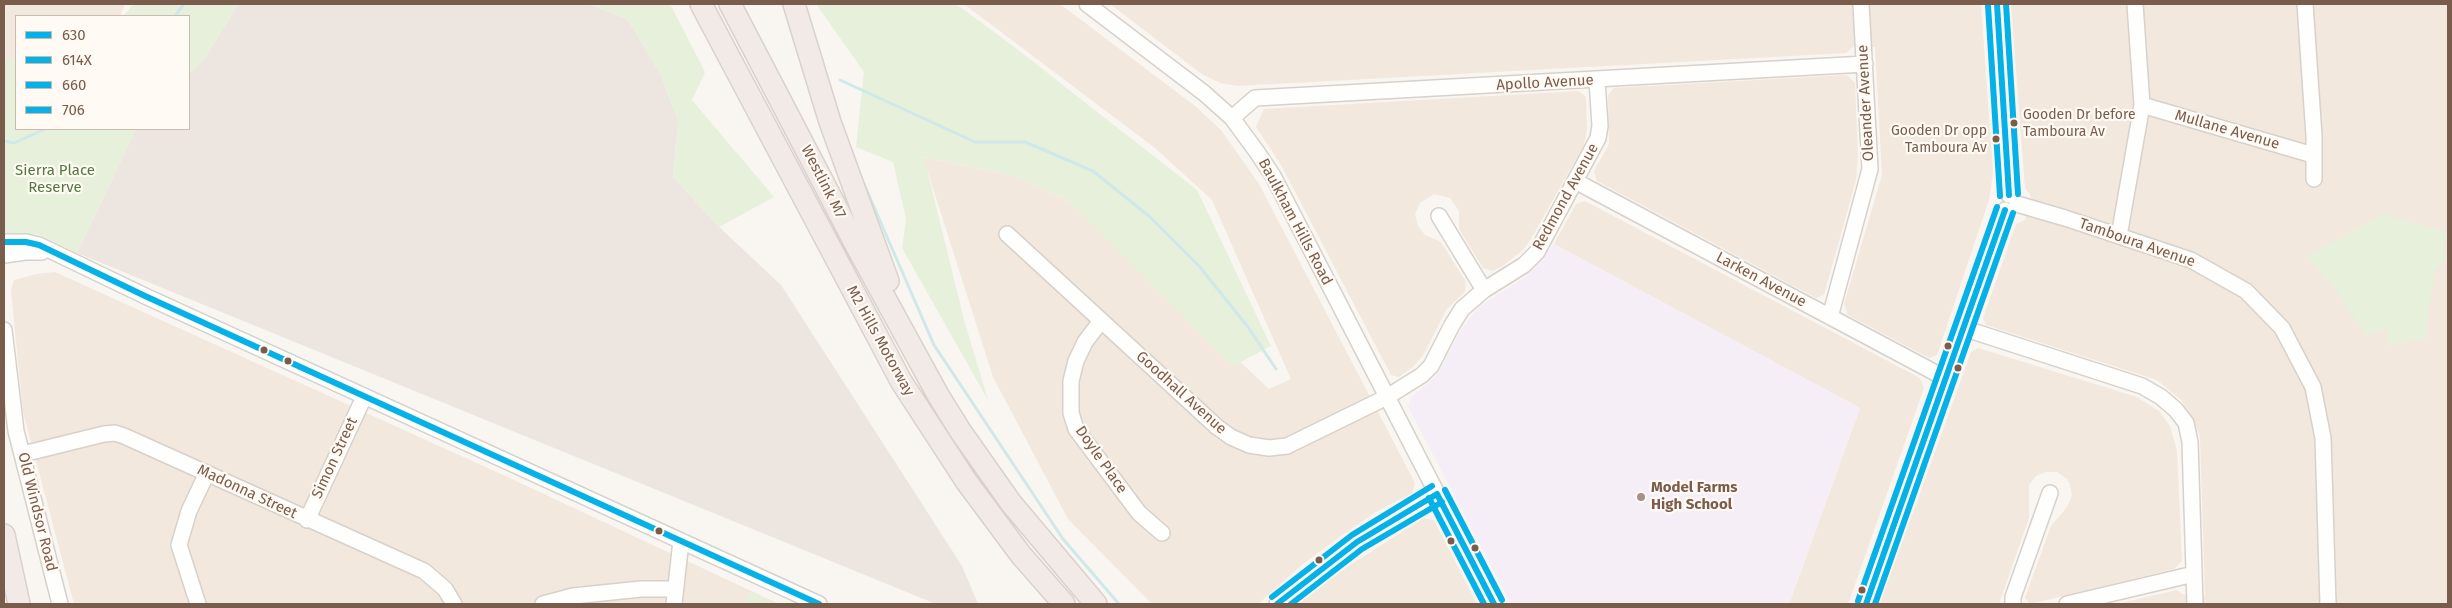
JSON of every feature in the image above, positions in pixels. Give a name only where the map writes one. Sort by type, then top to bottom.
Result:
[{"type":"highway","points":[[688,4],[705,32],[728,56]]},
{"type":"highway","points":[[701,4],[728,56]]},
{"type":"highway","name":"Westlink M7","points":[[730,4],[917,359]]},
{"type":"highway","points":[[794,4],[854,190],[917,359]]},
{"type":"highway","name":"M2 Hills Motorway","points":[[728,56],[901,381],[966,481],[1021,555],[1064,604]]},
{"type":"highway","name":"M2 Hills Motorway","points":[[917,359],[961,432],[1001,489],[1096,604]]},
{"type":"highway","points":[[4,535],[19,604]]},
{"type":"street","name":"Baulkham Hills Road","points":[[1087,4],[1181,75],[1232,118],[1273,176],[1494,604]]},
{"type":"street","name":"Oleander Avenue","points":[[1830,317],[1870,168],[1861,4]]},
{"type":"street","points":[[1866,604],[1945,378],[2010,203],[1997,4]]},
{"type":"street","points":[[2120,236],[2142,105],[2135,4]]},
{"type":"street","points":[[2305,4],[2314,136],[2314,179]]},
{"type":"street","name":"Apollo Avenue","points":[[1232,118],[1255,98],[1865,64]]},
{"type":"street","name":"Redmond Avenue","points":[[1388,397],[1411,383],[1431,366],[1456,317],[1470,300],[1517,270],[1537,252],[1577,182],[1598,138],[1597,80]]},
{"type":"street","name":"Mullane Avenue","points":[[2142,105],[2313,155]]},
{"type":"street","name":"Larken Avenue","points":[[1577,182],[1945,378]]},
{"type":"street","name":"Tamboura Avenue","points":[[2010,203],[2120,236],[2191,260],[2246,291],[2282,328],[2313,387],[2323,438],[2328,604]]},
{"type":"street","points":[[1439,216],[1484,290]]},
{"type":"street","name":"Goodhall Avenue","points":[[1006,234],[1217,427],[1231,437],[1249,445],[1269,448],[1287,446],[1388,397]]},
{"type":"street","points":[[4,242],[33,243],[364,397],[819,604]]},
{"type":"street","points":[[4,254],[35,251],[74,263]]},
{"type":"street","name":"Doyle Place","points":[[1101,321],[1085,342],[1074,366],[1070,392],[1071,413],[1076,429],[1139,514],[1162,533]]},
{"type":"street","points":[[1963,328],[2142,386],[2161,397],[2176,410],[2186,424],[2190,442],[2195,604]]},
{"type":"street","name":"Old Windsor Road","points":[[4,330],[16,431],[60,604]]},
{"type":"street","name":"Simon Street","points":[[307,520],[364,397]]},
{"type":"street","name":"Madonna Street","points":[[23,454],[115,433],[424,571],[445,589],[454,604]]},
{"type":"street","points":[[198,604],[179,545],[189,510],[207,473]]},
{"type":"street","points":[[2013,604],[2013,596],[2050,493]]},
{"type":"street","points":[[1277,604],[1326,564],[1357,542],[1437,494]]},
{"type":"street","points":[[543,604],[573,596],[641,589],[674,597],[681,541]]},
{"type":"street","points":[[2067,604],[2194,574]]},
{"type":"shaded area","points":[[4,4],[125,4],[120,15],[15,15],[15,63],[4,67]]},
{"type":"shaded area","points":[[238,4],[589,4],[628,20],[661,75],[678,121],[673,177],[719,227],[781,285],[962,566],[978,604],[936,604],[77,253],[136,130],[190,130],[190,73],[205,58]]},
{"type":"shaded area","points":[[964,4],[1060,4],[1195,106],[1221,130],[1259,184],[1415,483],[1412,493],[1376,512],[1342,535],[1303,564],[1258,604],[1152,604],[1068,519],[993,377],[923,157],[1016,176],[1069,201],[1269,389],[1291,379],[1212,200],[1155,148]]},
{"type":"shaded area","points":[[1110,4],[1981,4],[1993,173],[1989,200],[1937,355],[1929,358],[1848,315],[1844,304],[1882,175],[1875,47],[1853,47],[1846,53],[1237,86],[1221,83],[1203,75]]},
{"type":"shaded area","points":[[2011,4],[2448,4],[2448,604],[2117,604],[2177,590],[2184,595],[2205,596],[2200,437],[2193,418],[2181,400],[2157,380],[1986,325],[1983,318],[2016,224],[2025,220],[2031,196],[2025,188]]},
{"type":"shaded area","points":[[1847,75],[1855,83],[1858,157],[1856,180],[1824,295],[1816,298],[1597,181],[1594,171],[1609,144],[1608,95],[1614,88]]},
{"type":"shaded area","points":[[1579,91],[1586,97],[1587,129],[1584,145],[1531,239],[1523,250],[1504,265],[1493,271],[1483,268],[1459,229],[1459,211],[1450,198],[1434,194],[1420,203],[1415,214],[1418,226],[1425,235],[1441,242],[1466,282],[1465,292],[1446,310],[1424,354],[1414,366],[1399,377],[1391,375],[1280,163],[1256,127],[1264,109]]},
{"type":"shaded area","points":[[1585,201],[1920,378],[1924,388],[1848,604],[1789,604],[1860,408],[1554,244],[1576,204]]},
{"type":"shaded area","name":"Model Farms High School","points":[[1554,244],[1860,408],[1789,604],[1511,604],[1408,407],[1411,398],[1435,377],[1458,335],[1472,315],[1482,305],[1528,275]]},
{"type":"shaded area","points":[[55,272],[501,474],[779,604],[74,604],[23,412],[11,290],[14,280]]},
{"type":"shaded area","points":[[1978,348],[2137,397],[2159,411],[2170,426],[2177,451],[2182,561],[2174,569],[2030,604],[2025,598],[2051,526],[2067,507],[2072,496],[2067,479],[2057,472],[2046,472],[2036,476],[2029,485],[2029,518],[1999,604],[1880,604],[1971,352]]},
{"type":"shaded area","points":[[1424,518],[1434,520],[1477,604],[1299,604],[1347,567]]},
{"type":"green space","points":[[134,4],[238,4],[205,58],[190,73],[190,15],[124,15]]},
{"type":"green space","points":[[589,4],[670,4],[705,72],[692,100],[774,197],[719,227],[673,177],[678,121],[661,75],[628,20]]},
{"type":"green space","points":[[816,4],[956,4],[1013,46],[1197,190],[1271,346],[1233,366],[1069,201],[1016,176],[924,157],[964,320],[988,400],[902,248],[906,219],[893,162],[856,147],[864,72]]},
{"type":"green space","name":"Sierra Place Reserve","points":[[15,57],[15,130],[136,130],[77,253],[37,234],[4,234],[4,61]]},
{"type":"green space","points":[[2383,214],[2448,233],[2444,245],[2448,259],[2434,270],[2426,338],[2387,346],[2386,328],[2366,336],[2334,288],[2307,256]]},
{"type":"green space","points":[[751,592],[779,604],[745,604]]},
{"type":"waterway","points":[[176,15],[184,4]]},
{"type":"waterway","points":[[840,80],[975,142],[1025,142],[1093,171],[1150,217],[1199,266],[1248,327],[1276,369]]},
{"type":"waterway","points":[[4,141],[14,143],[43,130]]},
{"type":"waterway","points":[[864,184],[934,345],[1063,539],[1119,604]]},
{"type":"transit line","name":"630","points":[[1997,4],[2009,195]]},
{"type":"transit line","name":"660","points":[[2006,4],[2018,194]]},
{"type":"transit line","name":"614X","points":[[1988,5],[2000,196]]},
{"type":"transit line","name":"660","points":[[1858,601],[1997,207]]},
{"type":"transit line","name":"630","points":[[1866,604],[2005,210]]},
{"type":"transit line","name":"614X","points":[[1875,604],[2013,213]]},
{"type":"transit line","name":"706","points":[[4,242],[26,242],[39,245],[145,296],[819,604]]},
{"type":"transit line","name":"660","points":[[1272,597],[1352,535],[1432,486]]},
{"type":"transit line","name":"660","points":[[1445,490],[1502,600]]},
{"type":"transit line","name":"630","points":[[1437,494],[1494,604]]},
{"type":"transit line","name":"630","points":[[1277,604],[1357,542],[1437,494]]},
{"type":"transit line","name":"614X","points":[[1429,498],[1484,604]]},
{"type":"transit line","name":"614X","points":[[1291,604],[1362,549],[1442,502]]},
{"type":"place","name":"Gooden Dr before Tamboura Av","points":[[2014,123]]},
{"type":"place","name":"Gooden Dr opp Tamboura Av","points":[[1996,139]]},
{"type":"place","name":"Model Farms High School","points":[[1641,497]]}]
